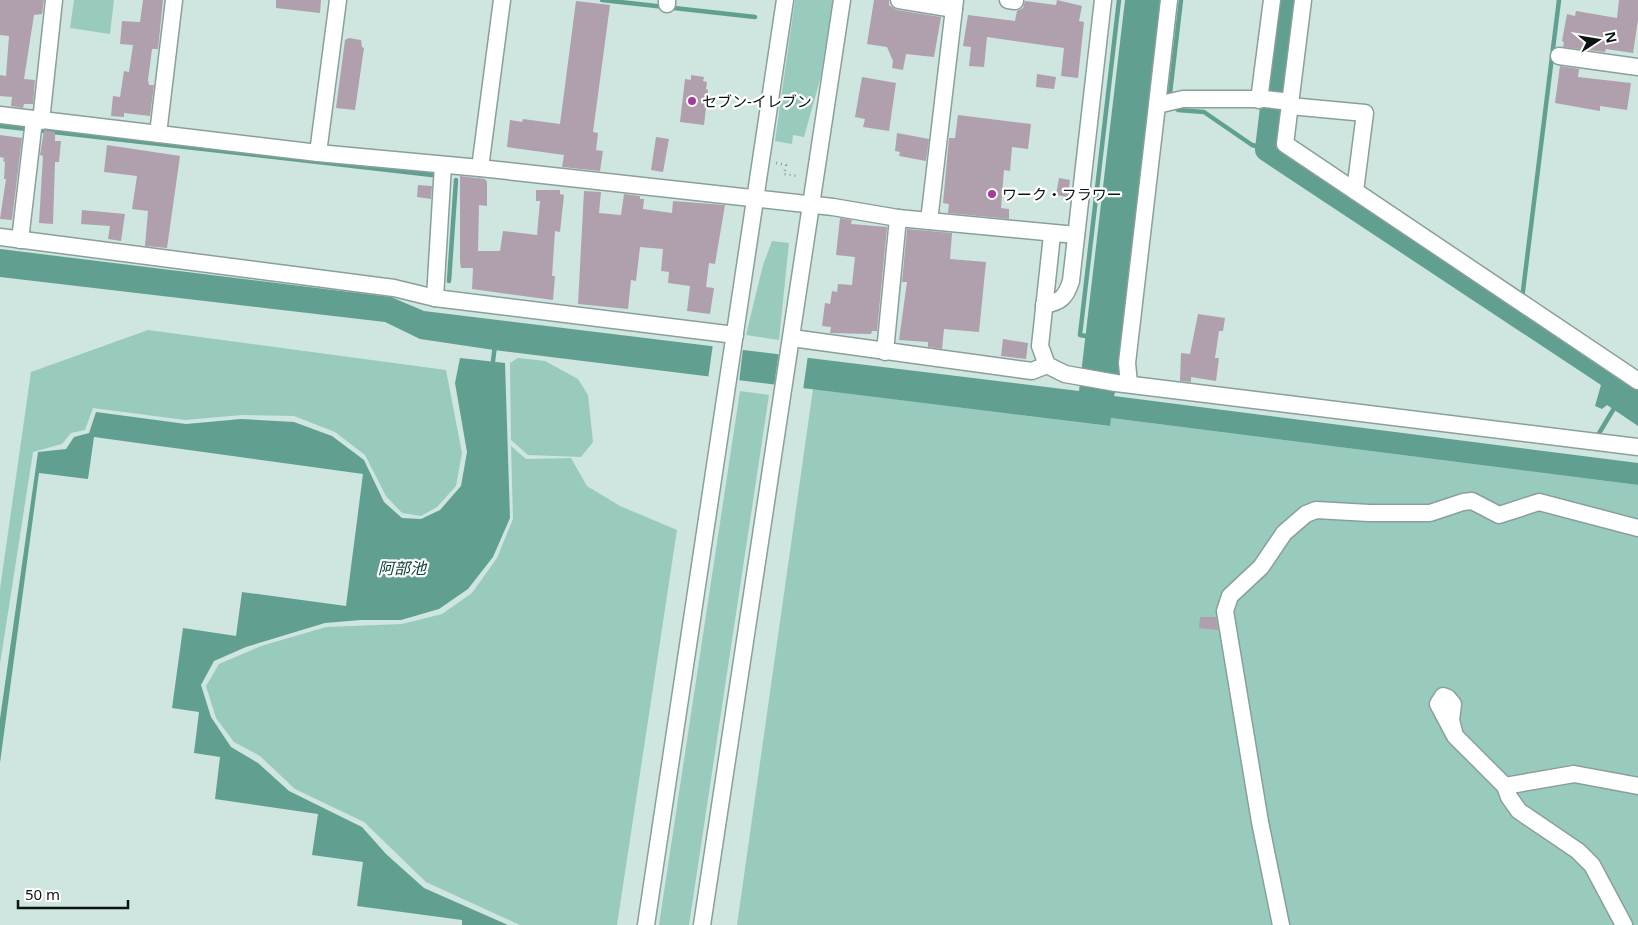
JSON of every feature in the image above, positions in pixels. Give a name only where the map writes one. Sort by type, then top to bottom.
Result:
[{"type":"street","points":[[20,240],[54,0]]},
{"type":"street","points":[[158,134],[174,0]]},
{"type":"street","points":[[318,153],[338,0]]},
{"type":"street","points":[[480,168],[502,0]]},
{"type":"street","points":[[646,925],[786,0]]},
{"type":"street","points":[[702,925],[842,0]]},
{"type":"street","points":[[899,0],[954,5],[929,221]]},
{"type":"street","points":[[1044,305],[1056,302],[1066,295],[1070,281],[1103,0]]},
{"type":"street","points":[[1123,383],[1168,102],[1169,0]]},
{"type":"street","points":[[1262,100],[1272,0]]},
{"type":"street","points":[[1303,0],[1288,103],[1285,144],[1638,381]]},
{"type":"street","points":[[1559,56],[1638,67]]},
{"type":"street","points":[[1168,102],[1262,100],[1365,113],[1355,191]]},
{"type":"street","points":[[0,115],[35,125],[158,134],[318,153],[480,168],[865,211],[898,218],[1052,235],[1076,235]]},
{"type":"street","points":[[435,298],[443,165]]},
{"type":"street","points":[[884,352],[898,218]]},
{"type":"street","points":[[1052,235],[1040,346],[1047,365],[1065,374],[1123,383],[1638,447]]},
{"type":"street","points":[[0,237],[394,288],[435,298],[734,338]]},
{"type":"street","points":[[791,343],[884,352],[1032,371],[1047,365]]},
{"type":"street","points":[[1281,925],[1260,822],[1225,611],[1230,596],[1262,567],[1284,533],[1306,514],[1316,510],[1430,514],[1463,502],[1472,501],[1499,515],[1539,502],[1638,528]]},
{"type":"street","points":[[1455,736],[1505,786],[1509,797],[1520,811],[1578,852],[1592,865],[1624,925]]},
{"type":"street","points":[[1505,786],[1574,774],[1638,786]]},
{"type":"path","points":[[770,162],[786,165],[784,174],[798,176]]},
{"type":"shaded area","points":[[74,0],[114,0],[110,34],[70,28]]},
{"type":"shaded area","points":[[795,0],[833,0],[821,76],[804,137],[793,135],[792,144],[775,141]]},
{"type":"shaded area","points":[[772,241],[789,243],[779,340],[746,335],[763,265]]},
{"type":"shaded area","points":[[148,330],[446,370],[462,453],[456,486],[437,507],[421,516],[402,513],[386,496],[365,455],[335,432],[294,416],[242,415],[185,420],[93,408],[85,430],[71,433],[62,444],[33,452],[0,664],[0,589],[31,372]]},
{"type":"shaded area","points":[[518,358],[545,361],[578,379],[588,395],[593,442],[581,457],[528,455],[511,440],[510,363]]},
{"type":"shaded area","points":[[813,389],[1109,426],[1111,418],[1638,485],[1638,925],[737,925]]},
{"type":"shaded area","points":[[740,391],[769,395],[689,925],[659,925]]},
{"type":"shaded area","points":[[511,446],[526,459],[571,458],[587,486],[620,506],[677,530],[617,925],[520,925],[426,882],[364,822],[295,789],[260,756],[234,742],[216,718],[206,686],[219,664],[261,646],[326,627],[402,624],[442,614],[472,593],[497,558],[513,519]]},
{"type":"water","points":[[1125,0],[1162,0],[1120,377],[1114,396],[1638,463],[1638,485],[1111,418],[1110,426],[494,350],[420,339],[385,322],[0,277],[0,249],[391,297],[424,311],[1079,391]]},
{"type":"water","name":"阿部池","points":[[460,358],[505,363],[510,518],[493,557],[468,589],[439,609],[401,620],[361,620],[325,623],[246,647],[214,661],[201,685],[211,717],[231,747],[258,763],[289,791],[362,827],[386,854],[424,888],[508,925],[462,925],[462,920],[357,906],[363,862],[312,855],[318,814],[215,799],[220,757],[194,753],[199,712],[172,708],[183,628],[236,636],[242,592],[346,606],[363,474],[94,437],[88,479],[39,473],[0,763],[0,719],[38,452],[66,449],[74,437],[89,433],[96,412],[186,424],[241,419],[294,422],[332,436],[364,460],[384,502],[402,518],[421,519],[440,510],[461,486],[467,452],[455,383]]},
{"type":"water","points":[[1600,361],[1638,388],[1638,426],[1607,405],[1602,409],[1595,406],[1601,385],[1594,370]]},
{"type":"pier","points":[[713,344],[743,348],[739,383],[708,379]]},
{"type":"pier","points":[[779,352],[808,355],[803,390],[774,386]]},
{"type":"building","points":[[0,0],[44,0],[42,14],[34,15],[24,79],[35,80],[33,104],[24,104],[23,108],[11,106],[12,97],[0,96],[0,75],[6,76],[9,36],[0,35]]},
{"type":"building","points":[[143,0],[163,0],[158,49],[152,49],[148,80],[149,85],[154,85],[150,116],[124,113],[124,117],[111,116],[113,96],[120,97],[124,71],[129,72],[133,45],[120,44],[122,21],[140,22]]},
{"type":"building","points":[[276,0],[321,0],[320,13],[276,8]]},
{"type":"building","points":[[874,0],[889,0],[889,5],[897,10],[941,17],[934,57],[906,54],[903,70],[892,68],[893,61],[887,47],[867,44]]},
{"type":"building","points":[[1057,0],[1082,6],[1079,21],[1084,22],[1078,78],[1061,76],[1064,48],[987,37],[984,67],[969,66],[971,47],[963,46],[968,15],[1015,21],[1017,11],[1023,8],[1025,1],[1056,5]]},
{"type":"building","points":[[1619,0],[1638,0],[1638,20],[1633,53],[1606,49],[1605,52],[1563,47],[1564,42],[1562,41],[1567,14],[1575,16],[1576,11],[1617,18]]},
{"type":"building","points":[[576,1],[610,5],[593,132],[598,133],[596,150],[603,151],[600,171],[562,167],[564,155],[507,147],[510,120],[522,122],[523,119],[560,124]]},
{"type":"building","points":[[349,38],[361,40],[362,47],[364,48],[355,110],[336,108],[345,40]]},
{"type":"building","points":[[1560,66],[1579,69],[1578,77],[1631,83],[1627,110],[1600,106],[1600,111],[1555,103]]},
{"type":"building","points":[[1037,74],[1056,77],[1054,89],[1036,87]]},
{"type":"building","points":[[691,75],[704,77],[703,81],[707,82],[706,89],[708,90],[704,125],[680,122],[685,79],[691,80]]},
{"type":"building","points":[[862,77],[896,83],[889,131],[863,127],[865,119],[855,117]]},
{"type":"building","points":[[958,115],[1031,124],[1028,149],[1012,147],[1010,171],[1004,170],[1001,208],[1009,209],[1009,219],[948,213],[949,204],[943,203],[949,138],[955,138]]},
{"type":"building","points":[[44,130],[55,132],[55,141],[61,141],[59,162],[55,162],[53,224],[39,223],[43,156],[40,155]]},
{"type":"building","points":[[897,133],[929,139],[926,161],[899,156],[900,152],[895,151]]},
{"type":"building","points":[[0,135],[22,138],[12,220],[0,219],[6,179],[4,179],[4,158],[0,157]]},
{"type":"building","points":[[656,137],[669,139],[663,172],[651,170]]},
{"type":"building","points":[[107,145],[180,156],[167,248],[145,246],[148,211],[132,209],[137,176],[104,172]]},
{"type":"building","points":[[460,176],[485,179],[487,182],[487,206],[479,205],[478,251],[500,251],[503,231],[537,235],[540,201],[536,201],[536,190],[560,190],[560,194],[564,195],[560,232],[555,231],[552,276],[555,276],[553,300],[472,289],[473,268],[461,268],[460,261]]},
{"type":"building","points":[[1059,178],[1070,180],[1068,197],[1056,195]]},
{"type":"building","points":[[418,185],[432,186],[431,199],[417,197]]},
{"type":"building","points":[[584,191],[601,192],[599,213],[621,215],[624,194],[640,196],[640,199],[644,199],[643,209],[672,213],[673,201],[725,205],[715,264],[709,263],[706,287],[714,288],[710,314],[687,311],[690,286],[668,283],[669,272],[661,271],[663,249],[640,247],[636,281],[631,280],[628,309],[578,304]]},
{"type":"building","points":[[82,210],[125,214],[121,241],[108,239],[110,226],[81,224]]},
{"type":"building","points":[[840,218],[852,220],[851,224],[887,227],[877,331],[872,331],[871,334],[830,333],[831,327],[822,326],[825,303],[830,304],[832,291],[837,292],[838,284],[852,285],[855,257],[836,255]]},
{"type":"building","points":[[907,229],[952,233],[950,259],[986,262],[979,332],[944,329],[942,349],[928,347],[928,342],[899,340],[907,282],[902,282]]},
{"type":"building","points":[[1198,314],[1225,318],[1223,331],[1219,331],[1215,358],[1219,358],[1216,381],[1191,377],[1191,382],[1180,381],[1181,353],[1190,354]]},
{"type":"building","points":[[1003,339],[1028,343],[1026,359],[1001,356]]},
{"type":"building","points":[[1200,617],[1216,617],[1218,630],[1199,628]]},
{"type":"waterway","points":[[602,0],[755,17]]},
{"type":"waterway","points":[[1091,337],[1080,335],[1119,0]]},
{"type":"waterway","points":[[1172,99],[1170,93],[1181,0]]},
{"type":"waterway","points":[[1286,0],[1268,149],[1638,394]]},
{"type":"waterway","points":[[1522,299],[1559,0]]},
{"type":"waterway","points":[[1174,106],[1178,110],[1204,112],[1252,145],[1268,149]]},
{"type":"waterway","points":[[0,126],[432,175]]},
{"type":"waterway","points":[[449,281],[456,180]]},
{"type":"waterway","points":[[493,361],[495,345]]},
{"type":"waterway","points":[[1598,435],[1616,405]]},
{"type":"place","name":"セブン-イレブン","points":[[692,101]]},
{"type":"place","name":"ワーク・フラワー","points":[[992,194]]}]
